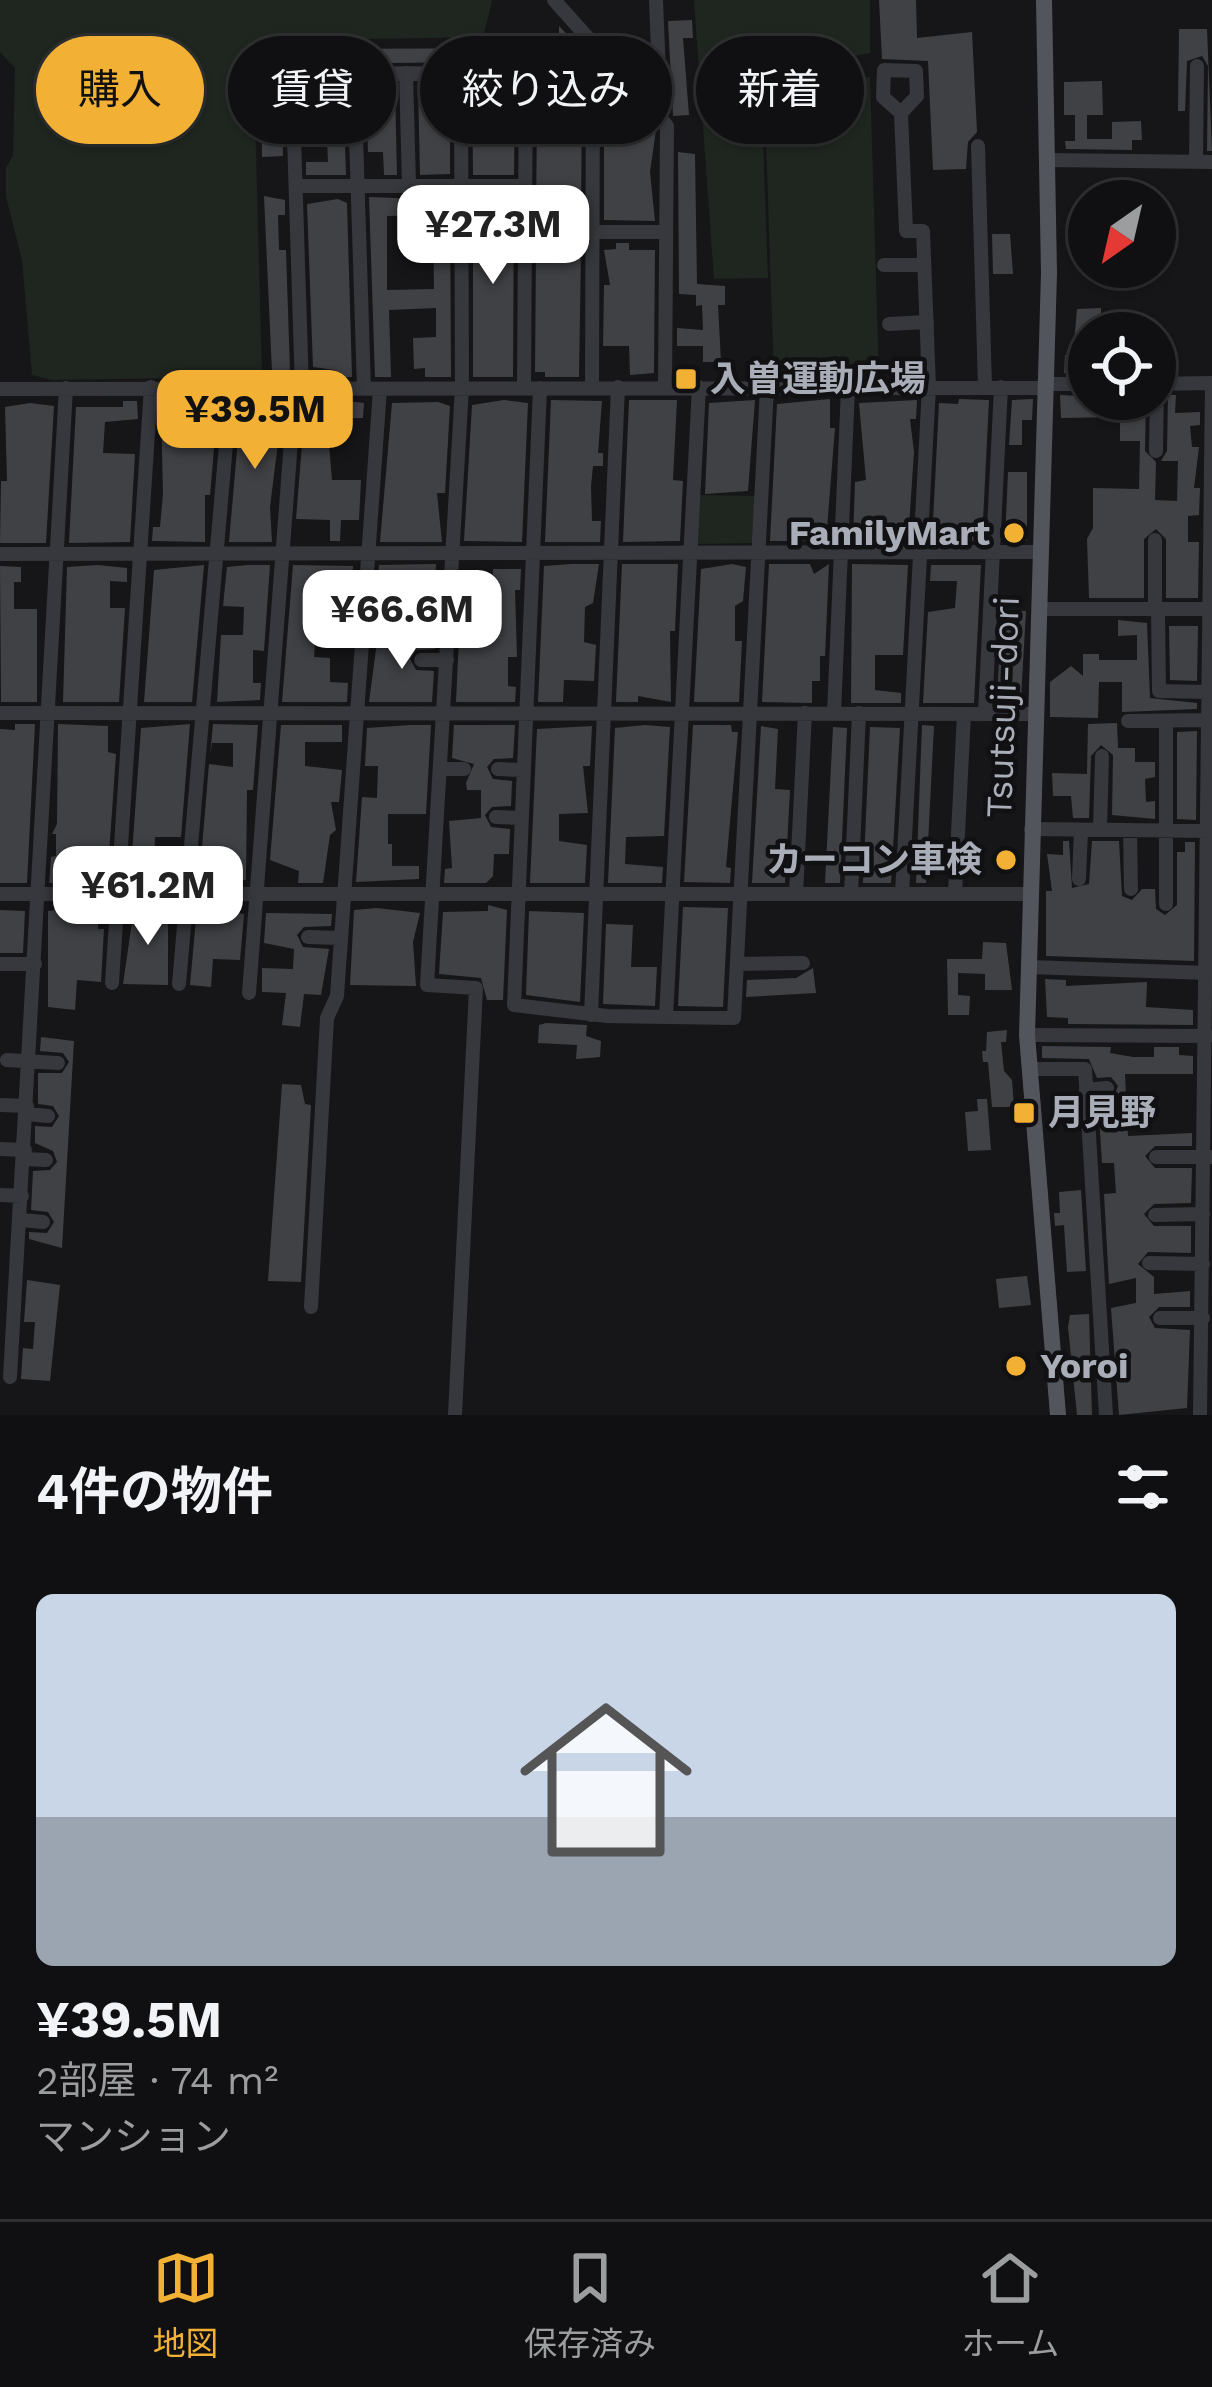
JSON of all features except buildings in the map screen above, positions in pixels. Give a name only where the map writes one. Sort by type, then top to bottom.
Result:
[{"type":"main road","name":"Tsutsuji-dori","points":[[1044,0],[1046,386],[1028,1035],[1058,1415]]},
{"type":"street","points":[[554,0],[585,36]]},
{"type":"street","points":[[656,0],[657,36]]},
{"type":"street","points":[[1047,160],[1204,162],[1197,66]]},
{"type":"street","points":[[396,73],[420,73]]},
{"type":"street","points":[[406,73],[409,184]]},
{"type":"street","points":[[901,113],[906,231],[923,231],[929,387],[902,894]]},
{"type":"street","points":[[249,992],[298,389],[295,144]]},
{"type":"street","points":[[311,1307],[327,1018],[337,996],[368,551],[372,389],[355,144]]},
{"type":"street","points":[[455,1415],[476,988],[427,985],[462,388],[462,144]]},
{"type":"street","points":[[525,144],[532,553],[514,1004],[591,1015],[734,1018],[767,388]]},
{"type":"street","points":[[592,387],[593,144]]},
{"type":"street","points":[[665,387],[667,144]]},
{"type":"street","points":[[978,146],[993,387],[993,552],[985,713]]},
{"type":"street","points":[[297,186],[524,186]]},
{"type":"street","points":[[525,231],[666,232]]},
{"type":"street","points":[[884,266],[925,265]]},
{"type":"street","points":[[889,324],[927,322]]},
{"type":"street","points":[[1176,384],[1212,383],[1206,1323],[1200,1415]]},
{"type":"street","points":[[0,389],[1068,385]]},
{"type":"street","points":[[112,982],[152,387]]},
{"type":"street","points":[[179,984],[231,387]]},
{"type":"street","points":[[591,1015],[618,387]]},
{"type":"street","points":[[666,1016],[700,387]]},
{"type":"street","points":[[10,1377],[66,388]]},
{"type":"street","points":[[834,713],[848,388]]},
{"type":"street","points":[[1156,420],[1156,451]]},
{"type":"street","points":[[1155,540],[1159,691],[1208,692]]},
{"type":"street","points":[[0,554],[1041,552]]},
{"type":"street","points":[[1040,609],[1210,610]]},
{"type":"street","points":[[421,659],[447,660]]},
{"type":"street","points":[[0,713],[1037,714]]},
{"type":"street","points":[[796,894],[806,713]]},
{"type":"street","points":[[851,894],[859,713]]},
{"type":"street","points":[[955,894],[964,714]]},
{"type":"street","points":[[1128,721],[1208,720]]},
{"type":"street","points":[[1166,722],[1166,904]]},
{"type":"street","points":[[421,745],[442,745]]},
{"type":"street","points":[[1100,830],[1102,756]]},
{"type":"street","points":[[441,769],[464,770]]},
{"type":"street","points":[[498,769],[522,770]]},
{"type":"street","points":[[496,817],[520,818]]},
{"type":"street","points":[[1031,829],[1209,831]]},
{"type":"street","points":[[1079,879],[1081,830]]},
{"type":"street","points":[[1130,830],[1131,889]]},
{"type":"street","points":[[0,894],[1029,894]]},
{"type":"street","points":[[308,937],[341,938]]},
{"type":"street","points":[[737,964],[803,963]]},
{"type":"street","points":[[0,964],[35,964]]},
{"type":"street","points":[[1028,967],[1208,973]]},
{"type":"street","points":[[1028,1035],[1208,1036]]},
{"type":"street","points":[[7,1060],[58,1063]]},
{"type":"street","points":[[1029,1069],[1085,1069],[1106,1415]]},
{"type":"street","points":[[1086,1090],[1107,1088]]},
{"type":"street","points":[[2,1105],[48,1116]]},
{"type":"street","points":[[0,1149],[46,1160]]},
{"type":"street","points":[[1156,1157],[1207,1157]]},
{"type":"street","points":[[0,1195],[22,1196]]},
{"type":"street","points":[[1155,1215],[1206,1212]]},
{"type":"street","points":[[21,1220],[43,1222]]},
{"type":"street","points":[[1149,1264],[1203,1264]]},
{"type":"street","points":[[1160,1318],[1206,1323]]},
{"type":"shaded area","points":[[0,0],[492,0],[483,36],[228,36],[228,144],[256,144],[262,377],[52,380],[32,375],[22,260],[6,197],[6,168],[13,155],[15,68],[0,52]]},
{"type":"shaded area","points":[[694,0],[870,0],[870,53],[864,54],[864,36],[697,36]]},
{"type":"shaded area","points":[[864,77],[870,77],[879,378],[774,379],[766,144],[864,144]]},
{"type":"shaded area","points":[[704,144],[763,144],[768,278],[714,279]]},
{"type":"shaded area","points":[[699,495],[757,496],[753,543],[696,544]]},
{"type":"place","name":"入曽運動広場","points":[[686,379]]},
{"type":"place","name":"FamilyMart","points":[[1014,533]]},
{"type":"place","name":"カーコン車検","points":[[1006,860]]},
{"type":"place","name":"月見野","points":[[1024,1113]]},
{"type":"place","name":"Yoroi","points":[[1016,1366]]}]
